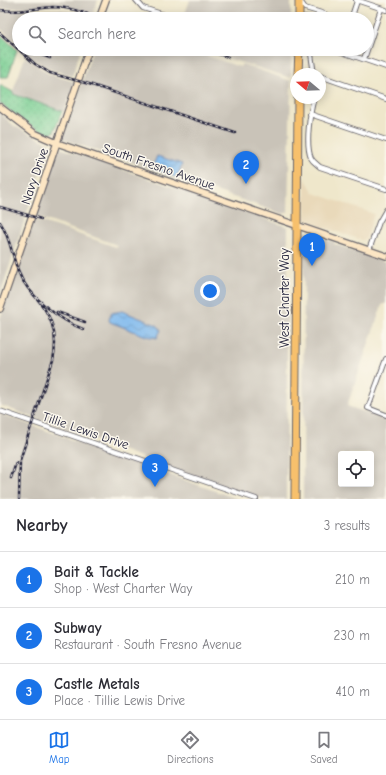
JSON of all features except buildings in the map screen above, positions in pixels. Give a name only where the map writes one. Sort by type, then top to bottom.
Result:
[{"type":"highway","points":[[299,0],[299,12]]},
{"type":"highway","points":[[298,56],[298,68]]},
{"type":"highway","name":"West Charter Way","points":[[295,499],[298,104]]},
{"type":"street","points":[[102,12],[106,0]]},
{"type":"street","points":[[136,0],[142,8],[155,12]]},
{"type":"street","points":[[299,0],[305,8],[318,12]]},
{"type":"street","points":[[353,12],[356,0],[386,10]]},
{"type":"street","points":[[374,30],[381,9]]},
{"type":"street","name":"Navy Drive","points":[[0,309],[87,56]]},
{"type":"street","points":[[311,56],[313,68]]},
{"type":"street","points":[[356,56],[386,67]]},
{"type":"street","points":[[326,78],[386,99]]},
{"type":"street","points":[[312,104],[310,114],[309,151],[314,162],[320,167],[386,190]]},
{"type":"street","name":"South Fresno Avenue","points":[[0,107],[34,133],[57,142],[386,256]]},
{"type":"street","points":[[310,114],[386,140]]},
{"type":"street","points":[[369,250],[379,222],[386,210]]},
{"type":"street","points":[[386,359],[368,408],[386,414]]},
{"type":"street","name":"Tillie Lewis Drive","points":[[0,411],[256,499]]},
{"type":"shaded area","points":[[0,0],[98,0],[94,12],[86,12],[60,5],[0,8]]},
{"type":"shaded area","points":[[190,0],[291,0],[291,12],[186,12]]},
{"type":"shaded area","points":[[59,9],[71,12],[12,12],[12,39],[0,28],[0,11]]},
{"type":"shaded area","points":[[31,56],[79,56],[72,76],[52,70],[36,61]]},
{"type":"shaded area","points":[[91,56],[207,56],[240,67],[242,64],[290,81],[288,212],[283,214],[63,139]]},
{"type":"shaded area","points":[[220,56],[291,56],[290,78]]},
{"type":"shaded area","points":[[25,57],[49,74],[75,82],[64,112],[12,94]]},
{"type":"shaded area","points":[[0,113],[14,126],[48,143],[49,145],[0,295]]},
{"type":"shaded area","points":[[60,148],[288,227],[286,499],[265,499],[225,488],[0,405],[0,319],[34,219],[116,247],[117,245],[35,216],[57,149]]},
{"type":"shaded area","points":[[305,178],[314,193],[374,214],[366,239],[362,240],[307,222],[305,219]]},
{"type":"shaded area","points":[[304,232],[335,242],[334,244],[386,262],[386,303],[382,305],[347,406],[386,419],[386,499],[303,499]]},
{"type":"shaded area","points":[[0,414],[198,485],[238,499],[0,499]]},
{"type":"green space","points":[[0,34],[12,45],[12,56],[15,56],[8,77],[0,77]]},
{"type":"green space","points":[[0,85],[13,92],[13,94],[62,111],[54,132],[50,134],[30,125],[0,103]]},
{"type":"water","points":[[157,156],[182,164],[177,178],[152,168]]},
{"type":"water","points":[[122,311],[157,325],[161,330],[157,338],[146,336],[110,322],[109,320],[111,313]]},
{"type":"railway","points":[[0,10],[13,11],[59,7],[81,12]]},
{"type":"railway","points":[[0,33],[12,44]]},
{"type":"railway","points":[[26,56],[35,64],[50,73],[89,84],[235,133]]},
{"type":"railway","points":[[45,56],[50,58]]},
{"type":"railway","points":[[0,207],[41,219]]},
{"type":"railway","points":[[0,222],[9,240],[22,280],[36,298],[45,306],[64,320],[83,329]]},
{"type":"railway","points":[[19,499],[20,460],[55,350],[52,324],[45,309],[33,294]]},
{"type":"railway","points":[[57,312],[85,322]]},
{"type":"railway","points":[[11,478],[16,463]]},
{"type":"place","name":"Subway","points":[[246,184]]},
{"type":"place","name":"Bait & Tackle","points":[[312,266]]},
{"type":"place","name":"Castle Metals","points":[[155,487]]}]
